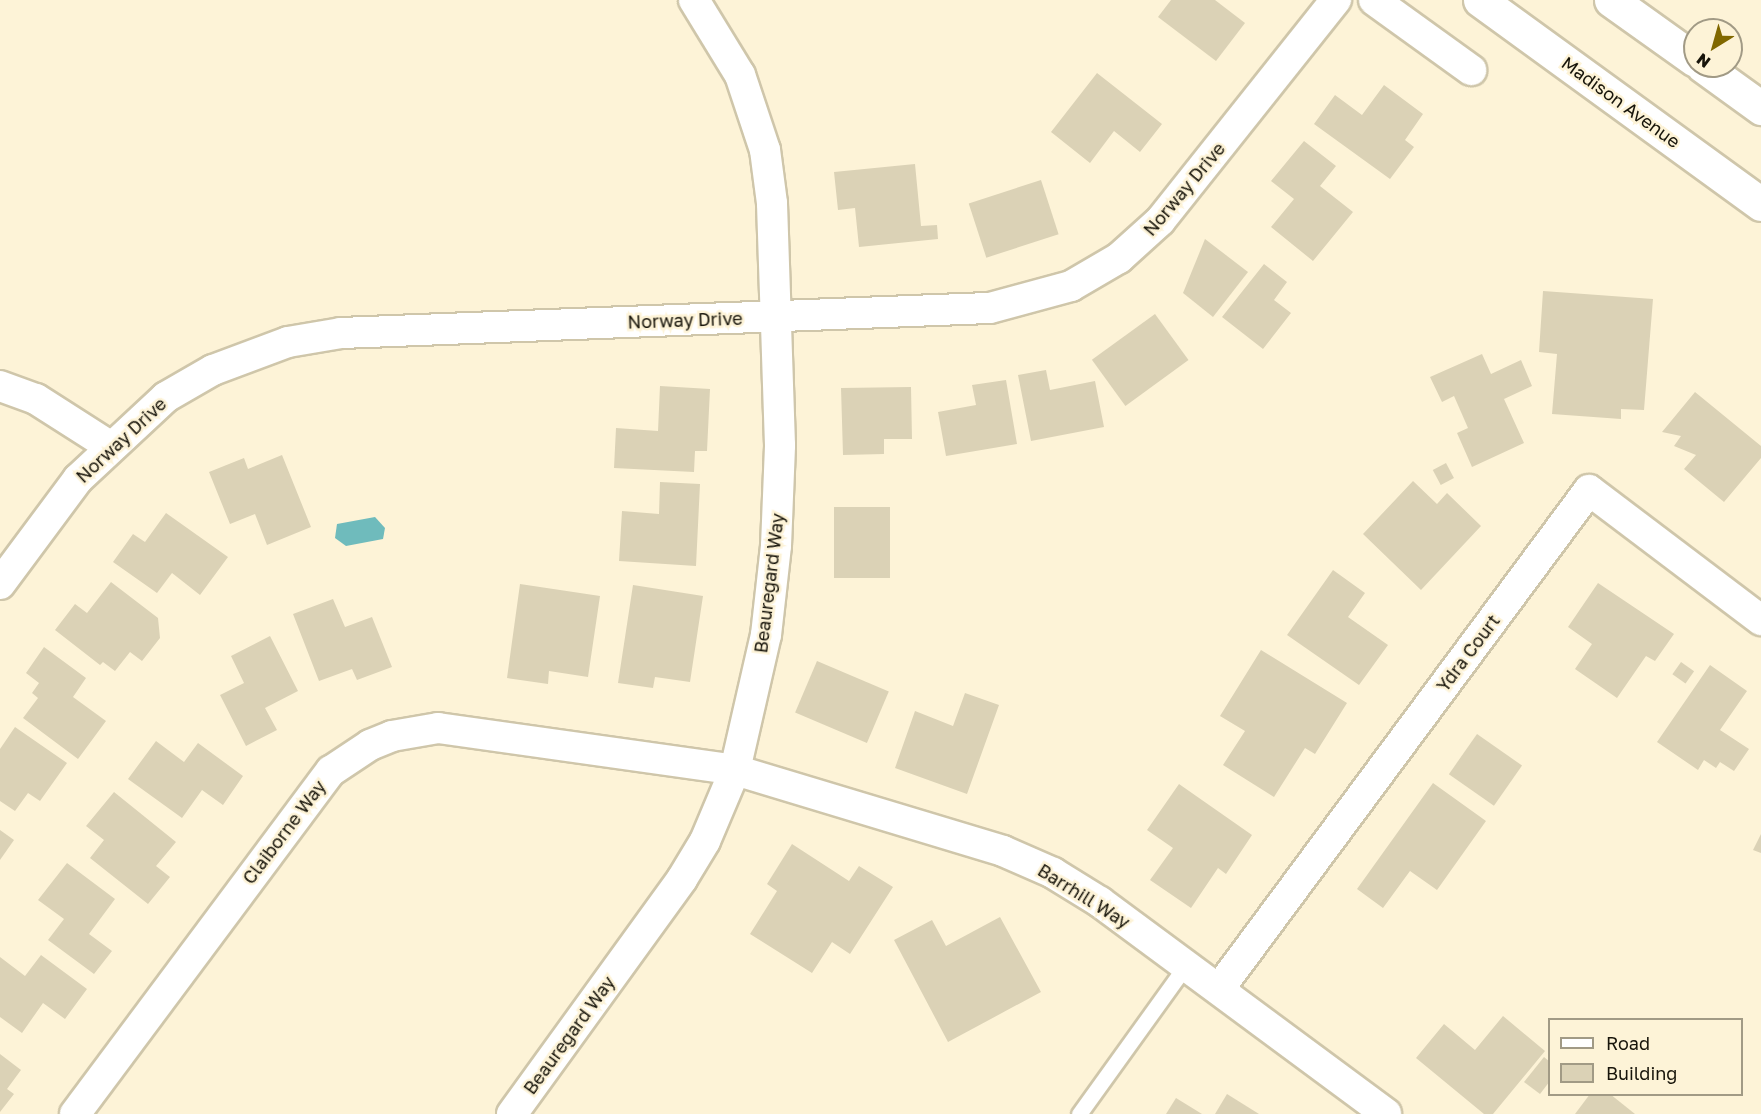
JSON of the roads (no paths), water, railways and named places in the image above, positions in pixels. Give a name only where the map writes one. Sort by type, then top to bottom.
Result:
[{"type":"main road","name":"Madison Avenue","points":[[1480,0],[1761,204]]},
{"type":"main road","points":[[1611,0],[1683,51]]},
{"type":"main road","points":[[1720,78],[1761,108]]},
{"type":"street","name":"Beauregard Way","points":[[512,1114],[682,879],[705,841],[735,770],[766,635],[776,546],[780,445],[772,203],[760,134],[740,75],[694,0]]},
{"type":"street","name":"Norway Drive","points":[[0,584],[78,479],[166,397],[213,370],[288,342],[341,333],[990,308],[1045,296],[1096,273],[1126,253],[1160,221],[1336,0]]},
{"type":"street","points":[[1374,0],[1471,70]]},
{"type":"street","points":[[0,386],[36,399],[111,447]]},
{"type":"street","name":"Ydra Court","points":[[1219,989],[1589,490],[1761,620]]},
{"type":"street","name":"Claiborne Way","points":[[75,1114],[315,789],[331,771],[370,745],[415,730],[462,729],[735,770]]},
{"type":"street","name":"Barrhill Way","points":[[735,770],[1003,851],[1053,873],[1100,902],[1386,1114]]},
{"type":"lane","points":[[1079,1114],[1186,965]]},
{"type":"water","points":[[375,517],[385,528],[383,539],[346,546],[335,538],[337,524]]}]
